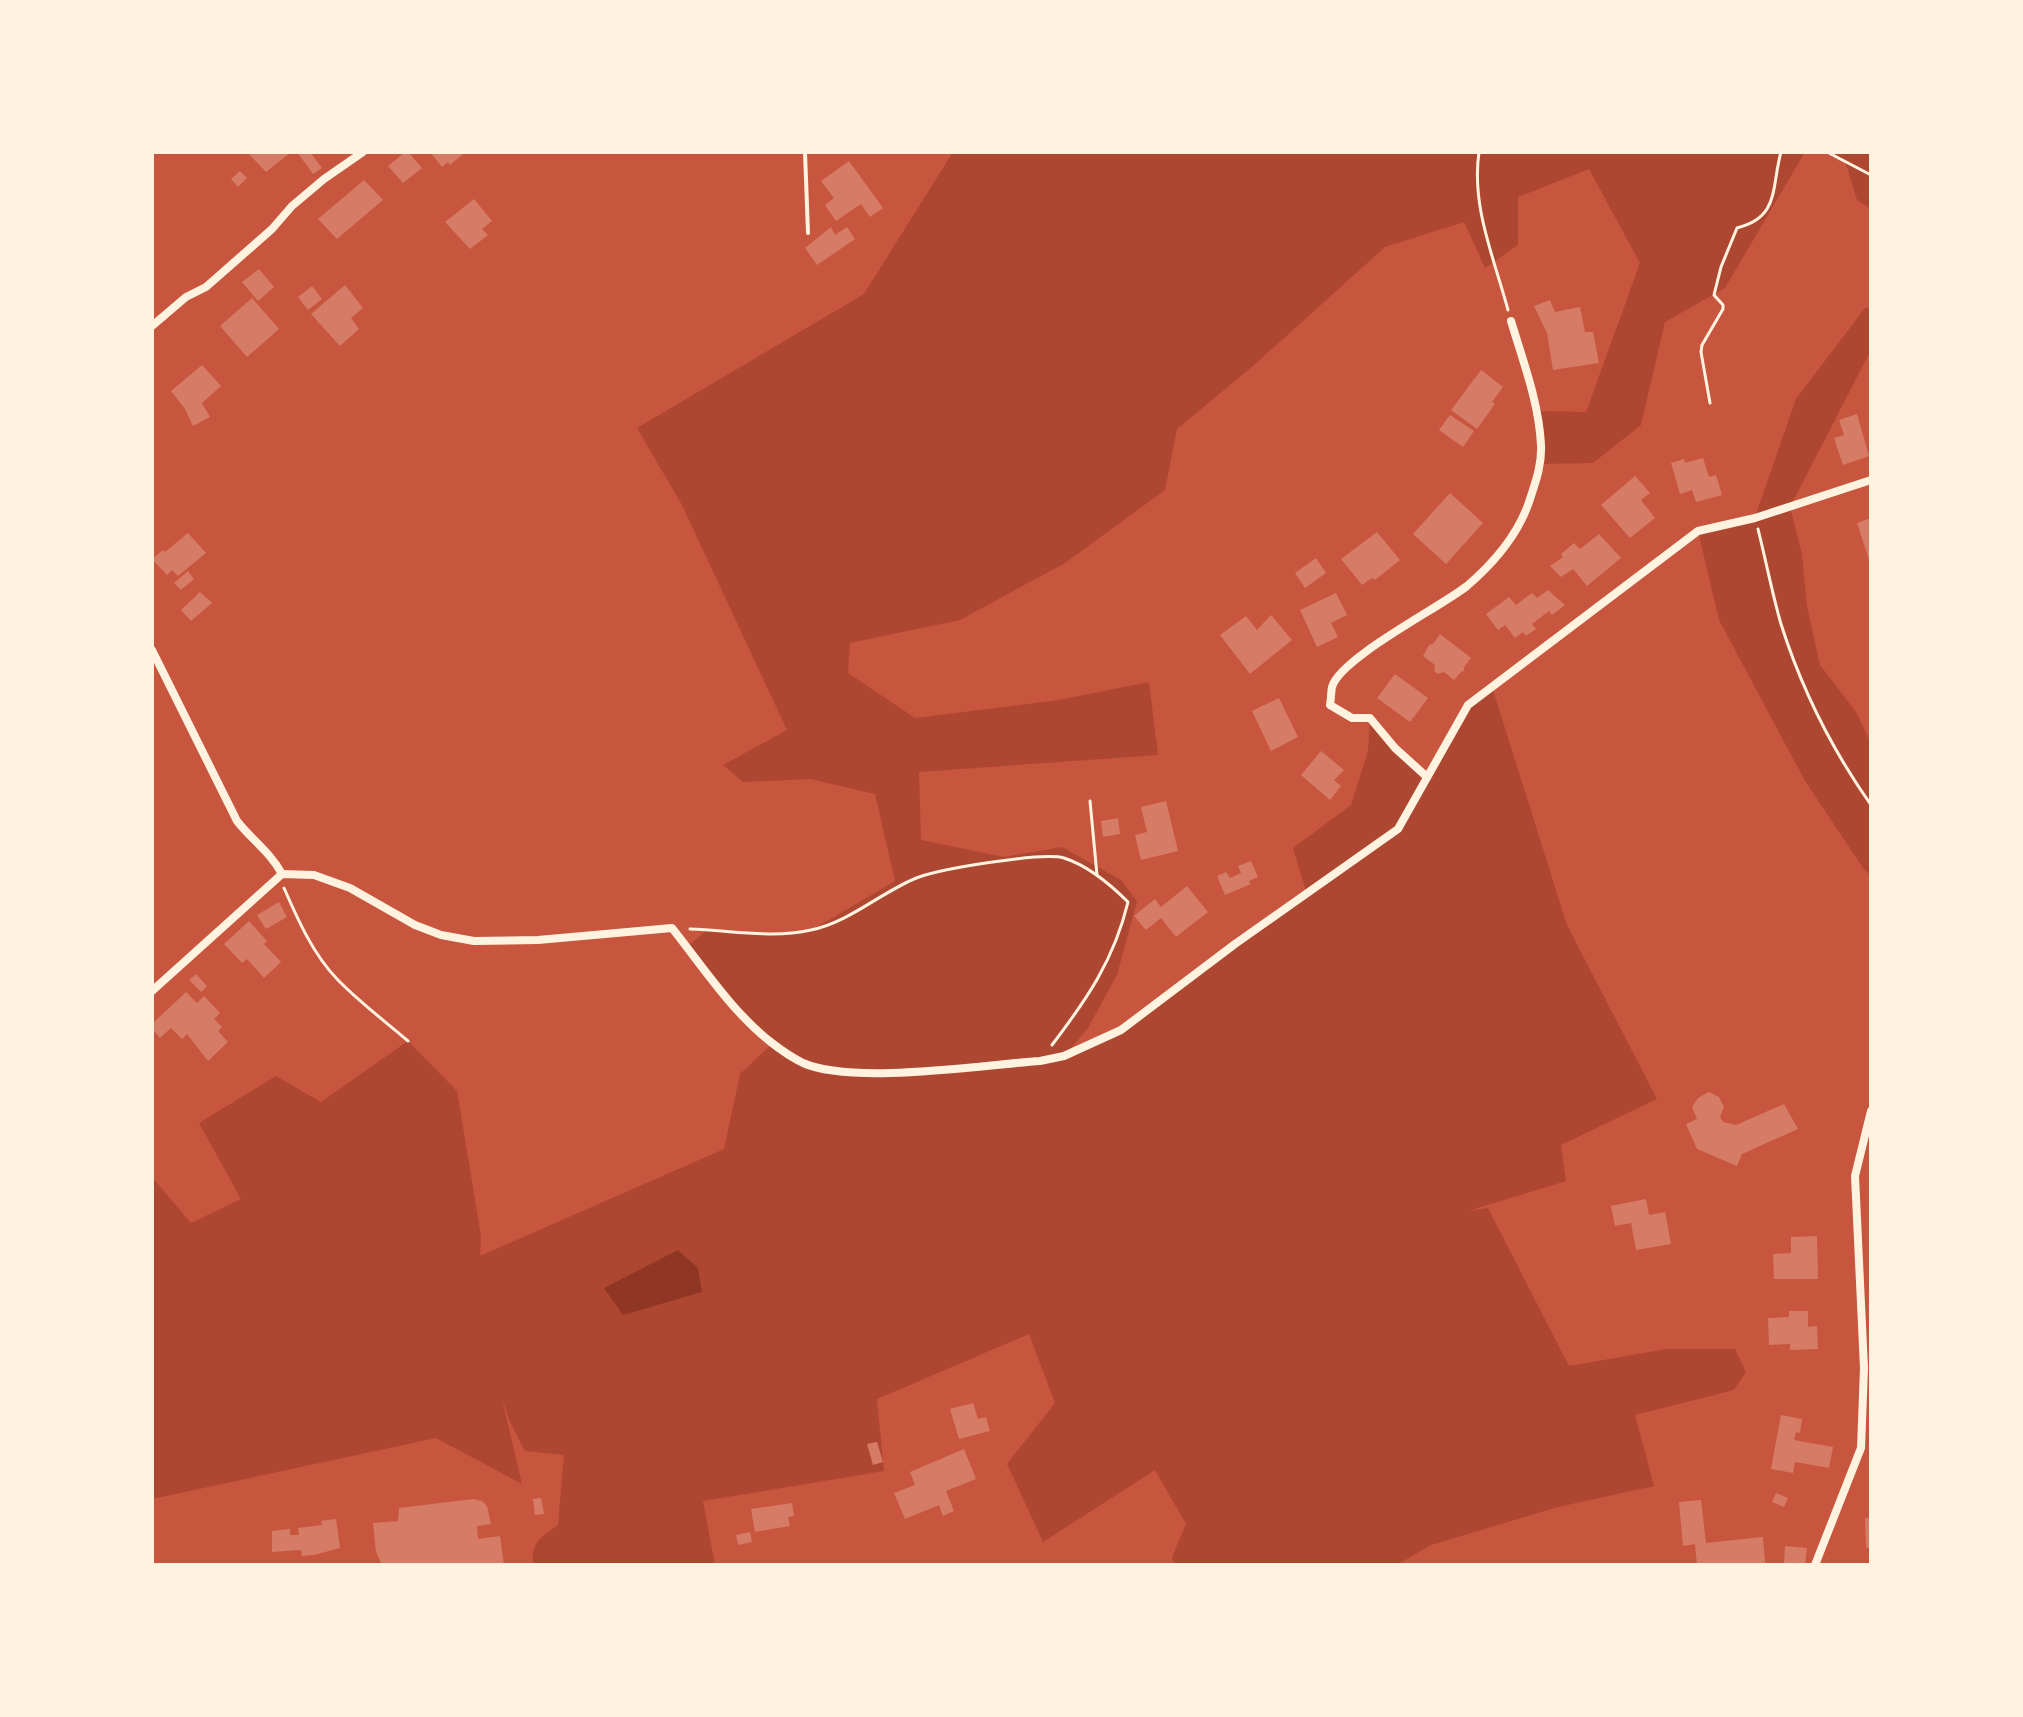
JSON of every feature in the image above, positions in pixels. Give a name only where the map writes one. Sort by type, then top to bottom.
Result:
[{"type":"street","points":[[152,326],[186,297],[206,287],[272,229],[292,206],[363,152]]},
{"type":"street","points":[[1427,777],[1395,748],[1370,718],[1352,718],[1330,705],[1332,685],[1348,665],[1368,649],[1466,587],[1511,541],[1525,515],[1537,478],[1541,446],[1536,411],[1511,321]]},
{"type":"street","points":[[152,991],[282,874],[314,875],[350,888],[415,925],[441,935],[474,941],[538,940],[672,928],[749,1021],[773,1044],[804,1064],[842,1072],[880,1073],[1040,1061],[1064,1056],[1121,1030],[1235,944],[1398,829],[1468,705],[1698,531],[1755,518],[1871,480]]},
{"type":"street","points":[[152,650],[237,821],[253,841],[273,857],[282,874]]},
{"type":"street","points":[[1815,1565],[1861,1448],[1864,1368],[1855,1176],[1871,1111]]},
{"type":"lane","points":[[805,152],[808,233]]},
{"type":"path","points":[[1479,152],[1476,186],[1481,216],[1511,321]]},
{"type":"path","points":[[1710,403],[1701,352],[1723,309],[1714,295],[1721,267],[1737,228],[1758,221],[1767,213],[1781,152]]},
{"type":"path","points":[[1827,152],[1871,175]]},
{"type":"path","points":[[1755,518],[1782,624],[1797,667],[1850,774],[1871,805]]},
{"type":"path","points":[[1090,801],[1097,875]]},
{"type":"path","points":[[672,928],[781,935],[812,930],[839,921],[916,877],[980,863],[1061,857],[1108,882],[1128,902],[1108,964],[1081,1007],[1040,1061]]},
{"type":"path","points":[[282,874],[298,921],[323,961],[337,979],[408,1041]]},
{"type":"shaded area","points":[[953,152],[1805,152],[1725,288],[1665,322],[1641,425],[1593,463],[1540,464],[1536,411],[1586,412],[1640,263],[1589,169],[1518,197],[1518,245],[1485,268],[1464,222],[1385,247],[1253,366],[1177,429],[1165,490],[1065,563],[960,620],[850,643],[848,673],[915,718],[1059,700],[1149,682],[1158,755],[919,772],[921,840],[1004,857],[1062,847],[1121,880],[1137,901],[1117,975],[1088,1028],[1066,1054],[1099,1041],[1307,894],[1293,848],[1351,805],[1368,751],[1370,718],[1427,777],[1468,705],[1492,687],[1567,925],[1657,1099],[1561,1145],[1566,1181],[1468,1211],[1488,1208],[1569,1366],[1667,1349],[1735,1349],[1746,1372],[1734,1390],[1635,1415],[1654,1486],[1558,1507],[1431,1545],[1397,1565],[1174,1565],[1172,1557],[1186,1524],[1155,1470],[1043,1542],[1007,1464],[1055,1403],[1029,1334],[877,1399],[884,1471],[703,1501],[715,1565],[533,1565],[535,1546],[558,1525],[564,1455],[525,1451],[502,1399],[522,1484],[436,1438],[152,1499],[152,1177],[191,1223],[241,1199],[199,1123],[276,1076],[321,1102],[408,1041],[457,1091],[481,1236],[480,1256],[724,1149],[740,1074],[772,1044],[687,947],[708,929],[781,935],[812,930],[895,881],[875,794],[810,779],[743,782],[723,765],[787,730],[682,505],[637,428],[864,294]]},
{"type":"shaded area","points":[[1825,152],[1871,152],[1871,209],[1857,200],[1845,161]]},
{"type":"shaded area","points":[[1865,308],[1871,309],[1871,350],[1790,507],[1802,554],[1807,606],[1820,665],[1856,712],[1871,743],[1871,876],[1805,781],[1719,620],[1698,531],[1755,517],[1796,399]]},
{"type":"shaded area","points":[[678,1250],[698,1268],[702,1292],[623,1315],[604,1288]]},
{"type":"building","points":[[247,152],[291,152],[266,172]]},
{"type":"building","points":[[297,152],[310,152],[322,168],[313,174]]},
{"type":"building","points":[[405,152],[422,168],[403,183],[388,166]]},
{"type":"building","points":[[430,152],[471,152],[442,167]]},
{"type":"building","points":[[849,161],[883,208],[870,217],[861,204],[836,221],[825,205],[834,198],[821,181]]},
{"type":"building","points":[[240,171],[247,178],[238,187],[231,179]]},
{"type":"building","points":[[364,180],[383,200],[337,239],[318,219]]},
{"type":"building","points":[[474,199],[492,221],[482,229],[488,235],[470,249],[445,222]]},
{"type":"building","points":[[831,227],[835,235],[847,227],[855,239],[817,265],[805,248]]},
{"type":"building","points":[[259,269],[274,287],[258,301],[242,282]]},
{"type":"building","points":[[345,285],[363,308],[351,318],[359,329],[340,346],[311,314]]},
{"type":"building","points":[[312,286],[322,299],[308,310],[298,297]]},
{"type":"building","points":[[252,298],[279,329],[247,357],[220,326]]},
{"type":"building","points":[[1550,300],[1555,312],[1580,307],[1585,332],[1593,332],[1599,363],[1553,370],[1547,333],[1534,306]]},
{"type":"building","points":[[202,365],[221,386],[202,403],[210,417],[193,426],[171,391]]},
{"type":"building","points":[[1481,370],[1503,387],[1477,429],[1451,410]]},
{"type":"building","points":[[1857,414],[1869,456],[1843,465],[1834,438],[1844,435],[1839,420]]},
{"type":"building","points":[[1450,415],[1474,431],[1463,447],[1439,430]]},
{"type":"building","points":[[1703,458],[1709,477],[1716,475],[1722,495],[1696,502],[1692,490],[1680,494],[1671,463]]},
{"type":"building","points":[[1635,476],[1650,493],[1641,500],[1655,518],[1630,538],[1601,505]]},
{"type":"building","points":[[1450,493],[1483,523],[1446,564],[1413,534]]},
{"type":"building","points":[[1871,518],[1871,563],[1870,563],[1857,523]]},
{"type":"building","points":[[1377,532],[1400,560],[1375,580],[1372,578],[1362,585],[1341,559]]},
{"type":"building","points":[[188,533],[206,553],[178,576],[172,570],[167,575],[152,559]]},
{"type":"building","points":[[1599,534],[1621,558],[1587,586],[1573,569],[1561,577],[1550,566],[1563,557],[1561,554],[1574,543],[1580,549]]},
{"type":"building","points":[[1316,558],[1326,573],[1305,588],[1295,573]]},
{"type":"building","points":[[188,571],[194,579],[181,590],[174,583]]},
{"type":"building","points":[[1548,590],[1565,605],[1552,615],[1549,611],[1532,624],[1536,629],[1526,636],[1523,632],[1515,638],[1505,625],[1498,630],[1486,614],[1509,597],[1516,605],[1532,593],[1537,598]]},
{"type":"building","points":[[200,592],[212,603],[191,621],[181,610]]},
{"type":"building","points":[[1336,593],[1347,615],[1331,623],[1338,637],[1317,647],[1300,610]]},
{"type":"building","points":[[1271,615],[1292,640],[1250,674],[1220,635],[1246,616],[1257,630]]},
{"type":"building","points":[[1440,634],[1471,658],[1464,671],[1454,680],[1444,672],[1438,674],[1434,671],[1435,665],[1423,656]]},
{"type":"building","points":[[1395,674],[1428,698],[1410,722],[1377,698]]},
{"type":"building","points":[[1279,698],[1298,737],[1271,751],[1252,711]]},
{"type":"building","points":[[1321,751],[1344,770],[1334,780],[1341,786],[1330,800],[1301,775]]},
{"type":"building","points":[[1166,801],[1178,851],[1141,860],[1135,835],[1147,832],[1141,807]]},
{"type":"building","points":[[1118,818],[1120,834],[1103,837],[1101,821]]},
{"type":"building","points":[[1251,861],[1258,877],[1249,881],[1251,884],[1225,895],[1217,876],[1226,872],[1230,878],[1241,873],[1238,866]]},
{"type":"building","points":[[1187,886],[1208,912],[1176,937],[1161,918],[1146,930],[1134,916],[1155,899],[1161,907]]},
{"type":"building","points":[[279,902],[287,917],[266,929],[257,915]]},
{"type":"building","points":[[249,921],[281,962],[264,978],[247,959],[242,963],[224,944]]},
{"type":"building","points":[[196,974],[207,986],[201,992],[189,980]]},
{"type":"building","points":[[186,992],[197,1003],[204,996],[220,1013],[214,1019],[222,1027],[218,1031],[228,1042],[208,1061],[187,1034],[182,1039],[171,1028],[160,1038],[152,1029],[152,1024]]},
{"type":"building","points":[[1709,1092],[1719,1097],[1724,1107],[1720,1117],[1723,1122],[1736,1125],[1784,1104],[1798,1129],[1742,1154],[1737,1166],[1697,1149],[1686,1124],[1697,1119],[1692,1107],[1698,1098]]},
{"type":"building","points":[[1646,1199],[1649,1215],[1665,1212],[1671,1244],[1636,1250],[1631,1223],[1615,1226],[1611,1206]]},
{"type":"building","points":[[1817,1236],[1818,1279],[1774,1279],[1773,1254],[1791,1253],[1791,1237]]},
{"type":"building","points":[[1789,1311],[1808,1311],[1808,1327],[1817,1326],[1818,1349],[1790,1350],[1790,1344],[1769,1345],[1768,1318],[1789,1317]]},
{"type":"building","points":[[973,1403],[978,1419],[986,1417],[990,1431],[959,1439],[950,1409]]},
{"type":"building","points":[[1781,1415],[1802,1419],[1800,1433],[1796,1432],[1794,1440],[1833,1447],[1829,1468],[1795,1462],[1793,1473],[1771,1469]]},
{"type":"building","points":[[877,1442],[883,1462],[873,1465],[867,1444]]},
{"type":"building","points":[[964,1449],[976,1479],[946,1491],[954,1511],[943,1516],[939,1505],[905,1519],[894,1493],[915,1485],[910,1472]]},
{"type":"building","points":[[1776,1493],[1788,1498],[1784,1507],[1772,1502]]},
{"type":"building","points":[[541,1498],[544,1514],[535,1515],[533,1499]]},
{"type":"building","points":[[473,1499],[487,1506],[491,1524],[477,1526],[478,1539],[500,1536],[504,1565],[382,1565],[376,1552],[373,1523],[398,1521],[399,1508]]},
{"type":"building","points":[[1701,1500],[1706,1543],[1763,1537],[1765,1563],[1697,1565],[1695,1544],[1683,1546],[1679,1502]]},
{"type":"building","points":[[792,1503],[794,1516],[788,1517],[790,1526],[755,1532],[751,1509]]},
{"type":"building","points":[[1865,1518],[1871,1518],[1871,1547],[1866,1548]]},
{"type":"building","points":[[336,1519],[340,1548],[302,1556],[301,1550],[272,1552],[272,1531],[290,1529],[290,1535],[299,1535],[298,1528],[322,1525],[321,1521]]},
{"type":"building","points":[[750,1532],[752,1542],[738,1545],[736,1535]]},
{"type":"building","points":[[1785,1546],[1807,1548],[1805,1565],[1784,1563]]}]
